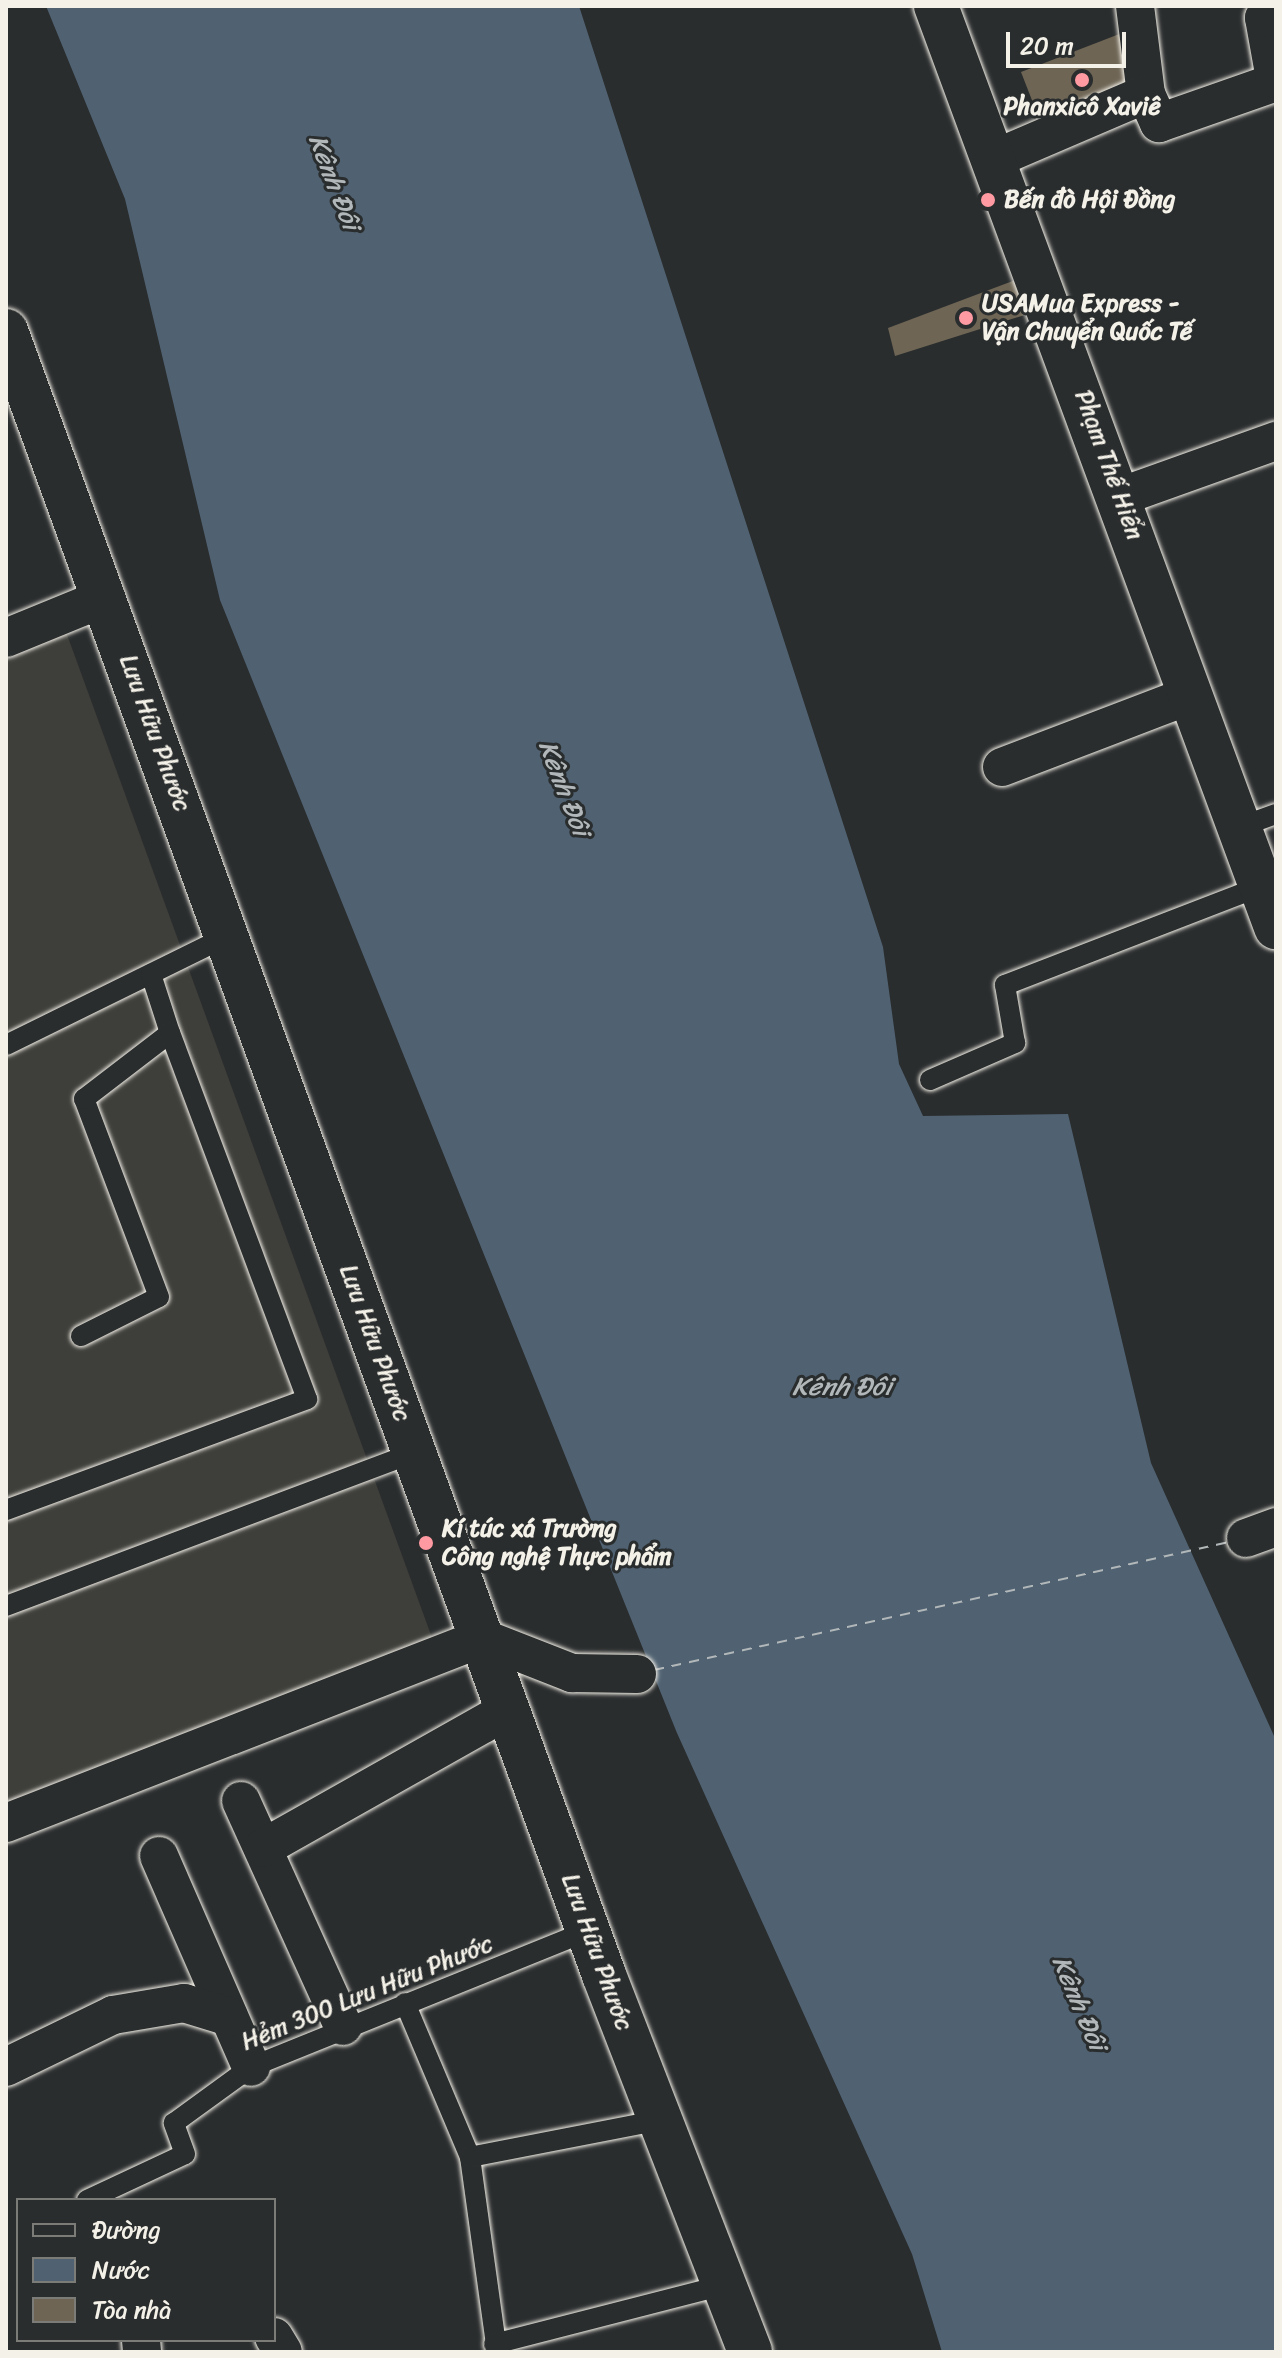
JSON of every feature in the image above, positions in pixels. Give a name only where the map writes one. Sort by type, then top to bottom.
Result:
[{"type":"street","name":"Phạm Thế Hiển","points":[[936,6],[1122,496],[1193,694],[1258,820],[1270,906]]},
{"type":"street","points":[[1135,6],[1146,94],[1159,123],[1276,81],[1264,18],[1276,14]]},
{"type":"street","points":[[994,159],[1146,94]]},
{"type":"street","name":"Lưu Hữu Phước","points":[[6,331],[106,597],[588,1931],[750,2352]]},
{"type":"street","points":[[1122,496],[1276,441]]},
{"type":"street","points":[[6,638],[106,597]]},
{"type":"street","points":[[1002,767],[1193,694]]},
{"type":"street","points":[[6,1823],[482,1638],[572,1673],[637,1674]]},
{"type":"street","points":[[263,1848],[508,1710]]},
{"type":"street","points":[[241,1801],[343,2026]]},
{"type":"street","points":[[159,1856],[251,2067]]},
{"type":"street","points":[[6,2067],[113,2015],[184,2003],[229,2017]]},
{"type":"lane","points":[[930,1080],[1015,1043],[1005,985],[1270,906]]},
{"type":"lane","points":[[6,1045],[228,936]]},
{"type":"lane","points":[[6,1510],[307,1399],[170,1033],[151,974]]},
{"type":"lane","points":[[81,1336],[159,1297],[84,1099],[170,1033]]},
{"type":"lane","points":[[6,1606],[415,1452]]},
{"type":"lane","name":"Hẻm 300 Lưu Hữu Phước","points":[[91,2198],[185,2154],[174,2123],[251,2067],[343,2026],[588,1931]]},
{"type":"lane","points":[[405,2003],[470,2157],[496,2348],[724,2285]]},
{"type":"lane","points":[[470,2157],[660,2120]]},
{"type":"shaded area","points":[[65,629],[435,1646],[6,1812],[6,651]]},
{"type":"water","name":"Kênh Đôi","points":[[46,6],[579,6],[883,947],[899,1064],[923,1116],[1068,1114],[1151,1463],[1274,1736],[1276,2352],[942,2352],[912,2254],[677,1733],[220,600],[125,199]]},
{"type":"building","name":"Phanxicô Xaviê","points":[[1122,33],[1142,89],[1042,126],[1021,72]]},
{"type":"building","name":"USAMua Express - Vận Chuyển Quốc Tế","points":[[1031,274],[1050,307],[895,356],[888,328]]},
{"type":"ferry route","points":[[654,1670],[1229,1542]]},
{"type":"place","name":"Phanxicô Xaviê","points":[[1082,80]]},
{"type":"place","name":"Bến đò Hội Đồng","points":[[988,200]]},
{"type":"place","name":"USAMua Express - Vận Chuyển Quốc Tế","points":[[966,318]]},
{"type":"place","name":"Kí túc xá Trường Công nghệ Thực phẩm","points":[[426,1543]]}]
